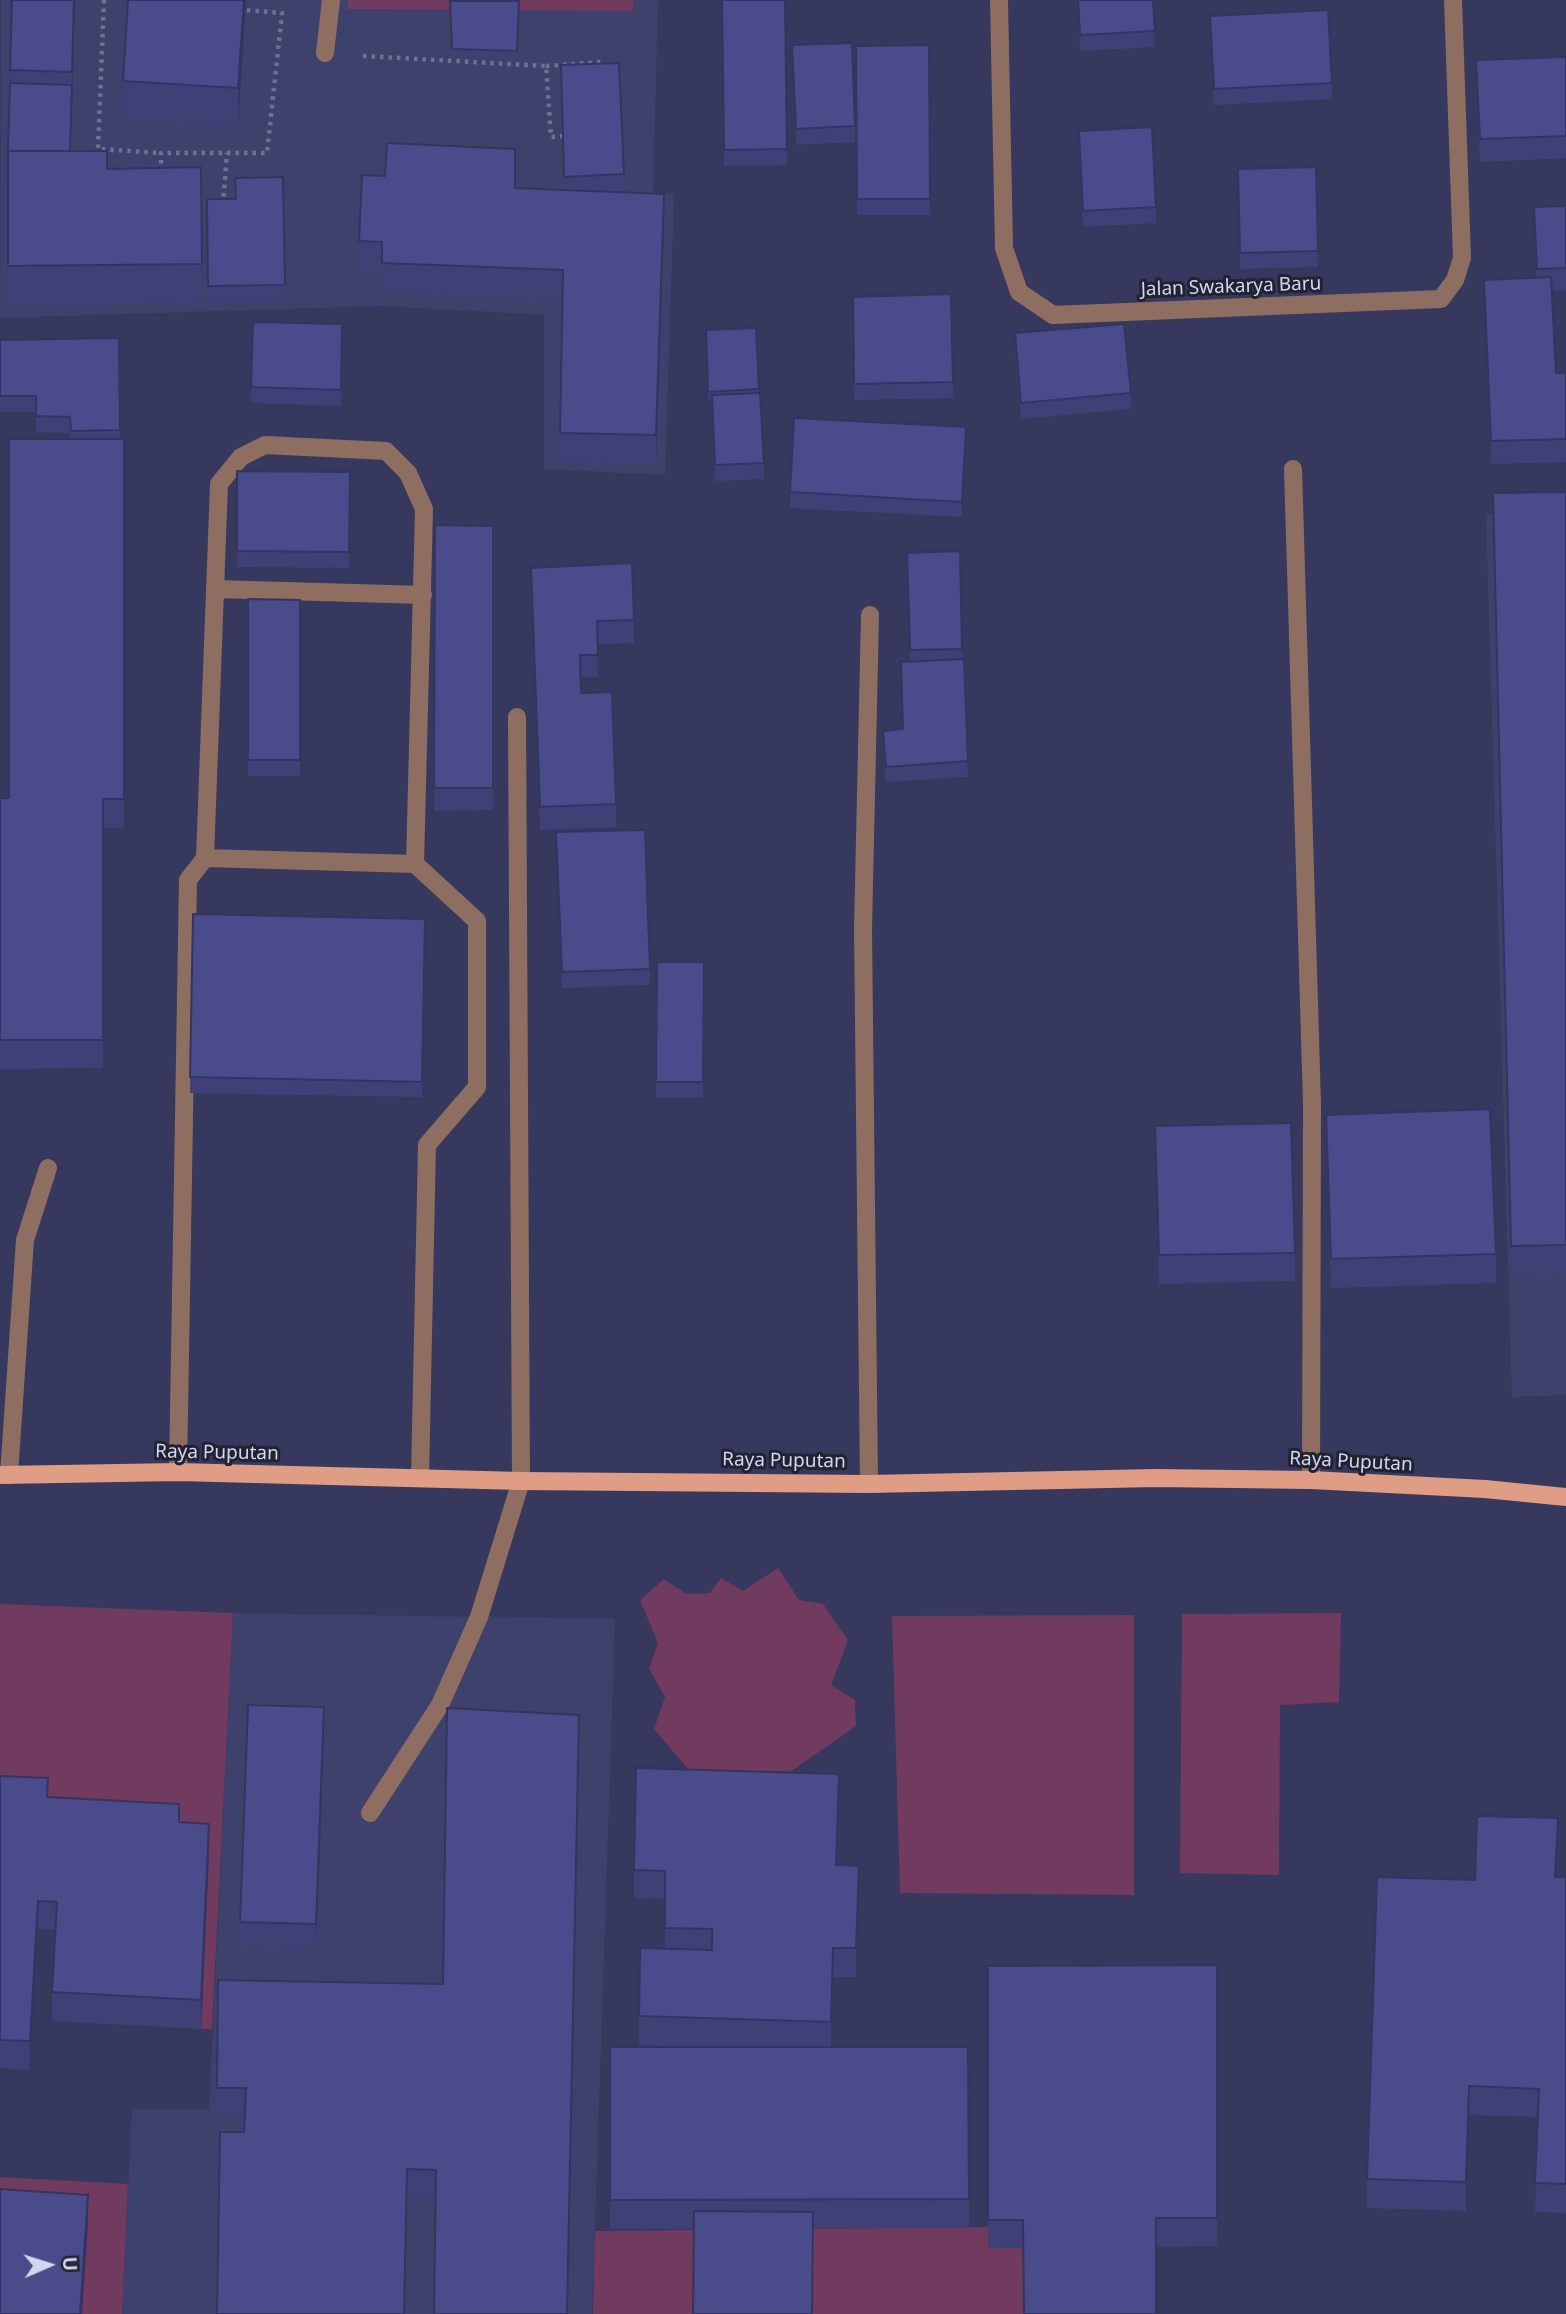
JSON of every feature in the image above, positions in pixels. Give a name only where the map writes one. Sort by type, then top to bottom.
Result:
[{"type":"main road","name":"Raya Puputan","points":[[5,1475],[178,1472],[521,1481],[869,1484],[1156,1478],[1311,1480],[1485,1489],[1566,1497]]},
{"type":"street","points":[[325,53],[331,0]]},
{"type":"street","name":"Jalan Swakarya Baru","points":[[999,0],[1004,248],[1019,292],[1053,315],[1441,299],[1455,280],[1462,258],[1453,0]]},
{"type":"street","points":[[178,1472],[188,880],[205,858],[219,484],[241,457],[265,444],[386,451],[408,473],[424,509],[415,864]]},
{"type":"street","points":[[1293,469],[1312,1104],[1311,1480]]},
{"type":"street","points":[[216,589],[423,595]]},
{"type":"street","points":[[869,1484],[863,928],[870,615]]},
{"type":"street","points":[[369,1812],[440,1705],[479,1617],[521,1481],[517,717]]},
{"type":"street","points":[[205,858],[415,864],[477,921],[477,1087],[427,1145],[421,1478]]},
{"type":"street","points":[[5,1475],[25,1240],[48,1168]]},
{"type":"path","points":[[104,0],[97,149],[161,153],[267,153],[282,13],[245,10]]},
{"type":"path","points":[[278,51],[546,66],[600,62],[602,80]]},
{"type":"path","points":[[546,66],[551,137],[562,136]]},
{"type":"path","points":[[161,153],[161,179]]},
{"type":"path","points":[[223,207],[227,153]]},
{"type":"shaded area","points":[[1,0],[658,0],[653,193],[674,194],[665,475],[544,469],[544,315],[380,306],[0,318]]},
{"type":"shaded area","points":[[348,0],[633,0],[633,11],[347,9]]},
{"type":"shaded area","points":[[1566,512],[1566,1395],[1512,1397],[1486,514]]},
{"type":"shaded area","points":[[778,1568],[799,1600],[823,1604],[848,1640],[831,1685],[855,1700],[856,1726],[780,1779],[740,1783],[688,1769],[654,1729],[665,1697],[649,1668],[658,1643],[640,1600],[664,1579],[686,1594],[710,1593],[721,1578],[743,1591]]},
{"type":"shaded area","points":[[0,1604],[233,1613],[212,2029],[201,2029],[209,1852],[0,1805]]},
{"type":"shaded area","points":[[233,1613],[615,1619],[592,2314],[122,2314],[132,2109],[209,2109]]},
{"type":"shaded area","points":[[1341,1613],[1339,1702],[1280,1705],[1279,1875],[1180,1873],[1182,1614]]},
{"type":"shaded area","points":[[1134,1615],[1134,1895],[900,1893],[892,1616]]},
{"type":"shaded area","points":[[0,2177],[128,2184],[122,2314],[0,2314]]},
{"type":"shaded area","points":[[988,2227],[989,2248],[1156,2247],[1156,2314],[593,2314],[595,2231]]},
{"type":"building","points":[[12,0],[74,0],[72,72],[10,70]]},
{"type":"building","points":[[128,0],[244,0],[238,88],[123,81]]},
{"type":"building","points":[[722,0],[785,0],[787,149],[724,150]]},
{"type":"building","points":[[1078,0],[1153,0],[1155,31],[1080,35]]},
{"type":"building","points":[[450,1],[519,1],[517,51],[452,49]]},
{"type":"building","points":[[1328,10],[1332,83],[1214,89],[1210,16]]},
{"type":"building","points":[[852,43],[855,126],[796,129],[792,45]]},
{"type":"building","points":[[929,45],[930,199],[857,199],[856,46]]},
{"type":"building","points":[[1566,57],[1566,136],[1480,139],[1476,60]]},
{"type":"building","points":[[619,63],[624,174],[564,177],[561,65]]},
{"type":"building","points":[[10,83],[72,85],[70,151],[8,151]]},
{"type":"building","points":[[1152,127],[1156,207],[1083,211],[1079,131]]},
{"type":"building","points":[[387,143],[515,149],[515,188],[664,194],[656,435],[560,433],[563,270],[382,263],[382,242],[359,241],[362,175],[385,176]]},
{"type":"building","points":[[8,151],[107,151],[107,169],[201,167],[202,264],[8,266]]},
{"type":"building","points":[[1316,167],[1318,251],[1240,253],[1238,169]]},
{"type":"building","points":[[283,177],[285,285],[208,286],[207,199],[236,199],[235,178]]},
{"type":"building","points":[[1566,206],[1566,268],[1537,269],[1534,207]]},
{"type":"building","points":[[1551,277],[1556,373],[1566,373],[1566,439],[1491,441],[1484,280]]},
{"type":"building","points":[[951,294],[953,382],[854,384],[853,297]]},
{"type":"building","points":[[253,322],[342,324],[341,390],[251,387]]},
{"type":"building","points":[[1124,324],[1131,393],[1021,403],[1015,333]]},
{"type":"building","points":[[756,328],[759,389],[708,392],[706,330]]},
{"type":"building","points":[[119,338],[120,430],[71,431],[70,417],[36,416],[36,396],[0,396],[0,340]]},
{"type":"building","points":[[760,393],[764,463],[715,465],[712,395]]},
{"type":"building","points":[[794,418],[966,427],[962,502],[790,492]]},
{"type":"building","points":[[9,439],[124,439],[124,799],[103,799],[103,1040],[0,1040],[0,798],[9,798]]},
{"type":"building","points":[[237,471],[350,472],[349,552],[237,551]]},
{"type":"building","points":[[1566,492],[1566,1245],[1511,1246],[1493,493]]},
{"type":"building","points":[[435,525],[493,526],[493,788],[434,788]]},
{"type":"building","points":[[960,551],[962,649],[910,650],[907,553]]},
{"type":"building","points":[[632,563],[634,620],[597,621],[598,655],[580,655],[581,693],[612,692],[616,804],[540,807],[531,568]]},
{"type":"building","points":[[248,599],[300,600],[300,760],[248,760]]},
{"type":"building","points":[[964,659],[968,761],[886,767],[883,731],[903,729],[901,662]]},
{"type":"building","points":[[645,830],[650,969],[562,972],[556,832]]},
{"type":"building","points":[[193,914],[425,919],[422,1082],[190,1077]]},
{"type":"building","points":[[657,962],[704,962],[703,1082],[656,1082]]},
{"type":"building","points":[[1490,1109],[1496,1254],[1331,1259],[1326,1115]]},
{"type":"building","points":[[1291,1123],[1295,1253],[1159,1255],[1155,1126]]},
{"type":"building","points":[[248,1705],[324,1707],[316,1924],[240,1922]]},
{"type":"building","points":[[447,1708],[579,1715],[567,2314],[434,2314],[436,2170],[407,2169],[404,2314],[217,2314],[220,2132],[244,2132],[246,2088],[217,2088],[218,1980],[443,1984]]},
{"type":"building","points":[[636,1768],[839,1774],[836,1865],[859,1866],[856,1948],[833,1948],[831,2022],[639,2016],[640,1948],[712,1950],[712,1929],[665,1928],[665,1871],[634,1870]]},
{"type":"building","points":[[0,1776],[48,1778],[47,1797],[179,1804],[179,1822],[209,1824],[201,2000],[52,1992],[57,1902],[38,1901],[30,2041],[0,2040]]},
{"type":"building","points":[[1477,1816],[1558,1818],[1555,1877],[1566,1877],[1566,2184],[1535,2183],[1539,2089],[1469,2086],[1466,2182],[1367,2179],[1377,1877],[1475,1880]]},
{"type":"building","points":[[1217,1965],[1217,2218],[1156,2218],[1156,2314],[1024,2314],[1023,2220],[988,2220],[988,1966]]},
{"type":"building","points":[[610,2047],[968,2047],[969,2199],[610,2200]]},
{"type":"building","points":[[0,2189],[88,2195],[80,2314],[0,2314]]},
{"type":"building","points":[[694,2211],[813,2212],[812,2314],[693,2314]]}]
